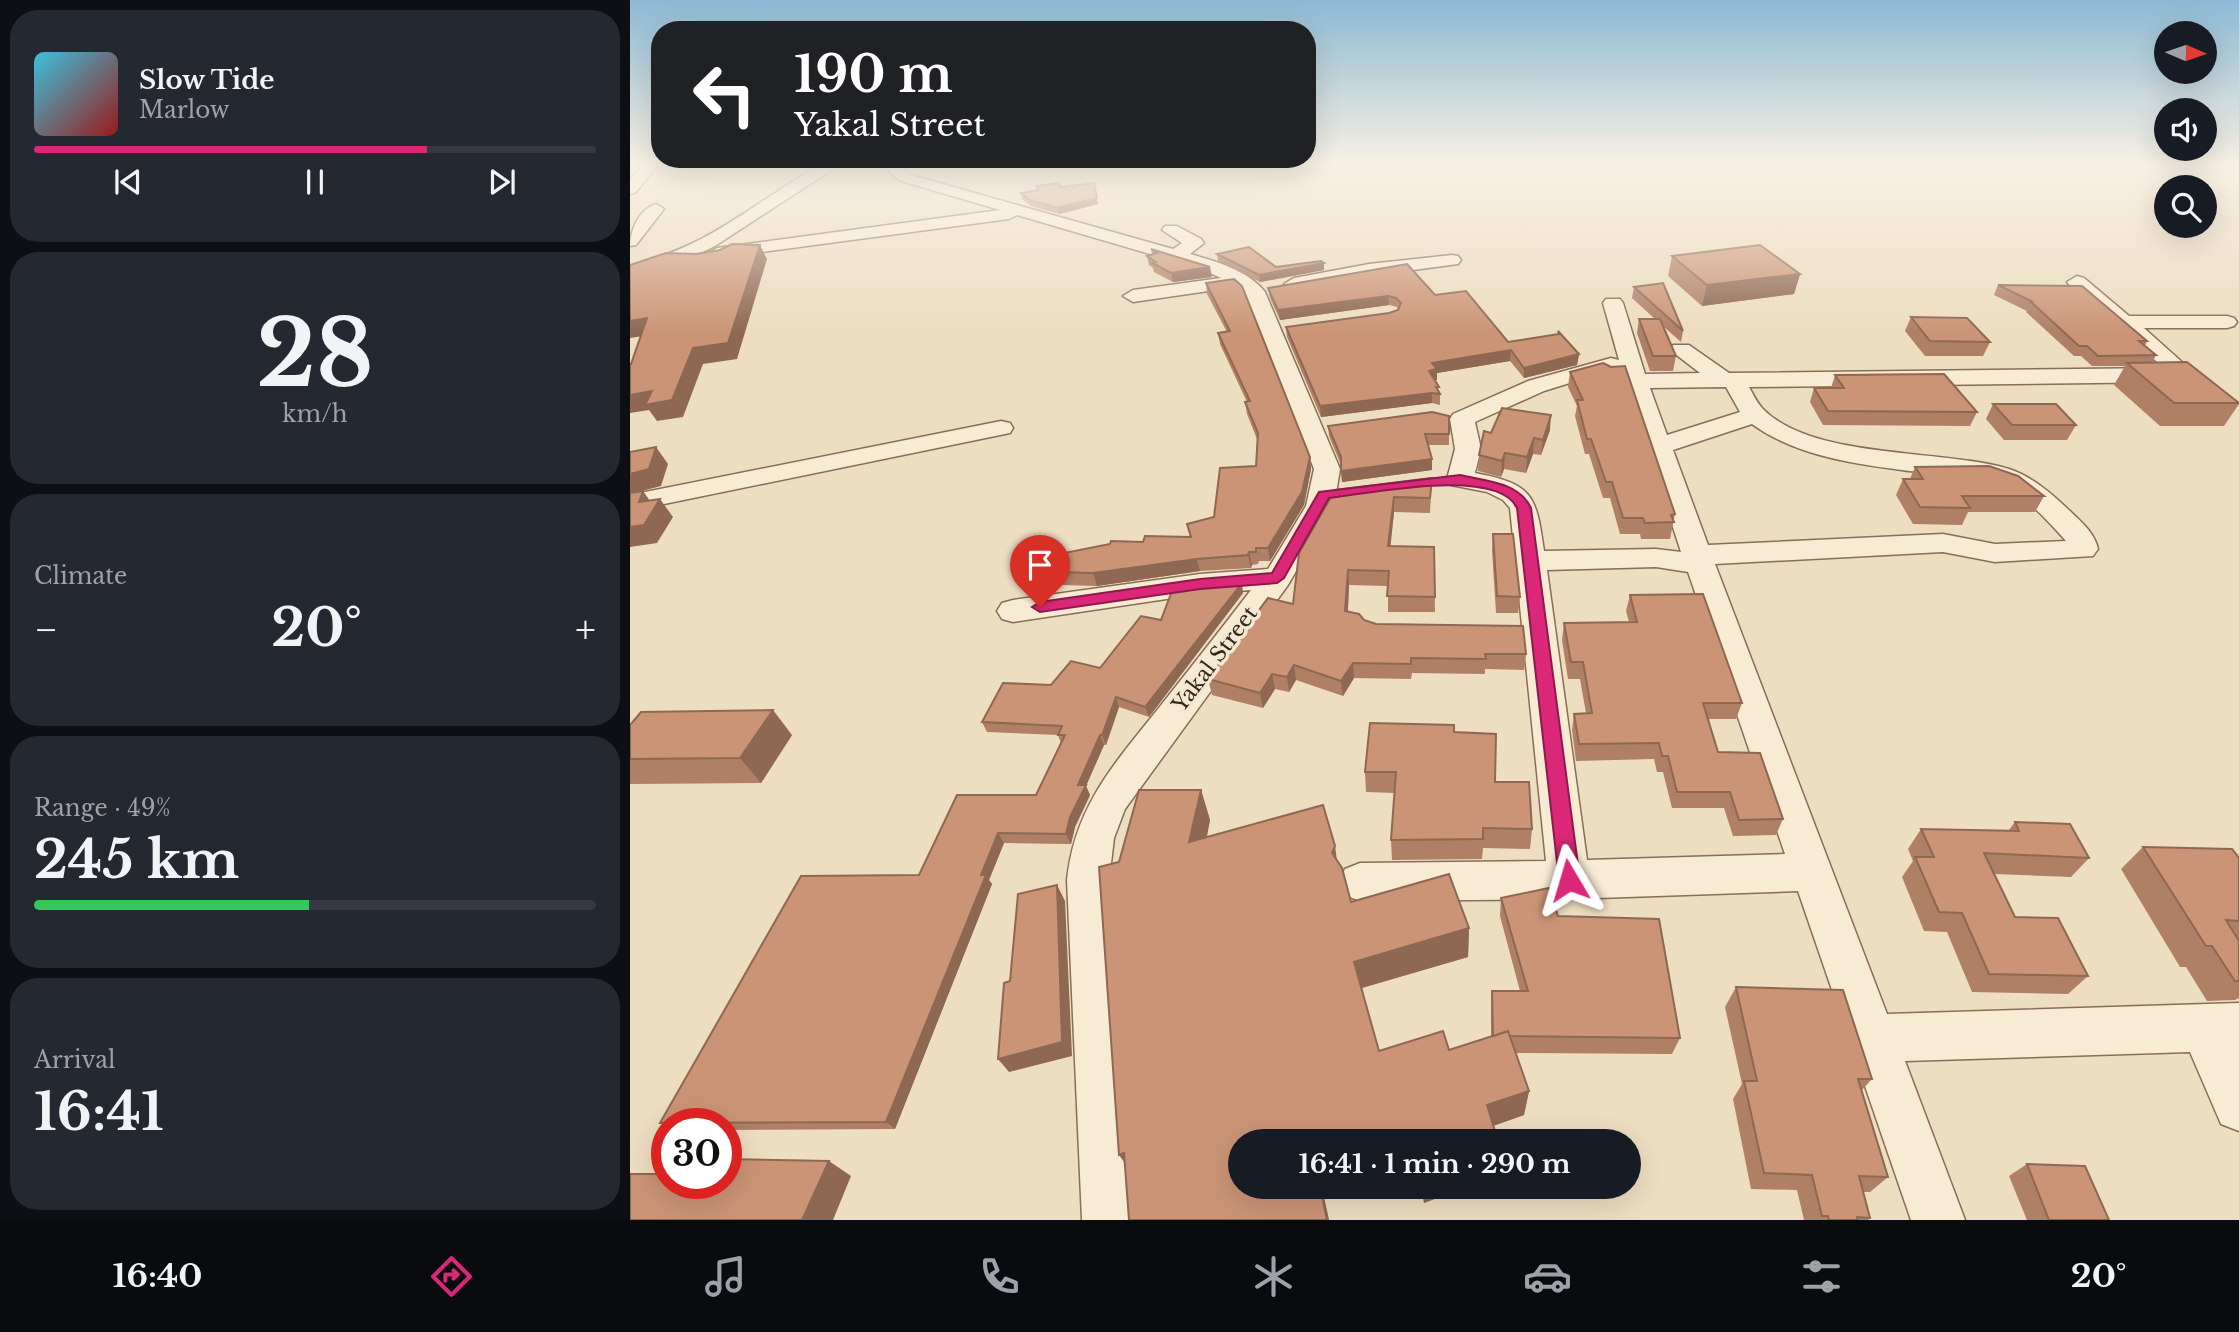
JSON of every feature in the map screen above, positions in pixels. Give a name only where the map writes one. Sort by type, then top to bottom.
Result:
[{"type":"street","points":[[630,241],[648,219]]},
{"type":"street","points":[[631,272],[673,259],[709,243],[745,219]]},
{"type":"street","points":[[673,259],[970,219]]},
{"type":"street","points":[[1055,219],[1173,243],[1208,265],[1261,287]]},
{"type":"street","points":[[1133,296],[1261,287],[1452,260]]},
{"type":"street","points":[[1569,880],[1524,628],[1529,561],[1524,508],[1519,499],[1500,488],[1446,481],[1469,458],[1470,446],[1452,416],[1536,386],[1632,371],[1729,380],[2178,375],[2181,371],[2077,282]]},
{"type":"street","name":"Yakal Street","points":[[1109,1220],[1088,880],[1091,844],[1100,817],[1111,798],[1338,493],[1327,469],[1324,426],[1284,328],[1261,287]]},
{"type":"street","points":[[1613,303],[1632,371],[1938,1220]]},
{"type":"street","points":[[2125,322],[2227,322]]},
{"type":"street","points":[[1529,561],[1656,558],[1699,560],[1943,543],[1995,553],[2083,549],[2081,539],[2030,489],[2014,479],[1809,444],[1765,423],[1755,415],[1729,380],[1681,350]]},
{"type":"street","points":[[1935,377],[1928,363],[1963,357]]},
{"type":"street","points":[[1659,446],[1755,415]]},
{"type":"street","points":[[630,503],[1001,428]]},
{"type":"street","points":[[1013,611],[1200,584],[1277,578]]},
{"type":"street","points":[[1360,882],[1569,880],[1812,872]]},
{"type":"street","points":[[1872,1038],[2221,1027],[2239,1105]]},
{"type":"building","points":[[732,244],[760,245],[728,343],[693,348],[672,400],[645,405],[652,391],[630,395],[630,364],[647,318],[630,321],[630,265],[666,253],[696,254],[720,250]]},
{"type":"building","points":[[1760,245],[1800,274],[1707,285],[1672,256]]},
{"type":"building","points":[[1249,247],[1276,267],[1321,261],[1324,263],[1259,275],[1217,254]]},
{"type":"building","points":[[1151,249],[1210,267],[1171,273],[1152,263],[1156,262],[1147,256],[1157,253]]},
{"type":"building","points":[[1407,264],[1435,295],[1466,291],[1508,342],[1559,334],[1558,331],[1579,354],[1524,368],[1511,350],[1432,363],[1437,369],[1429,371],[1439,387],[1436,387],[1440,394],[1320,406],[1286,327],[1389,313],[1398,310],[1401,303],[1388,296],[1278,310],[1268,288]]},
{"type":"building","points":[[1234,279],[1242,286],[1310,457],[1302,492],[1268,548],[1256,548],[1256,552],[1249,552],[1248,555],[1093,573],[1020,571],[1019,562],[1110,544],[1111,541],[1143,542],[1145,536],[1191,537],[1187,524],[1214,517],[1220,468],[1256,466],[1258,433],[1245,402],[1250,401],[1218,333],[1230,331],[1206,283]]},
{"type":"building","points":[[1663,283],[1683,331],[1634,287]]},
{"type":"building","points":[[1998,285],[2082,286],[2147,341],[2139,341],[2156,355],[2098,356],[2087,346],[2079,346],[2033,302]]},
{"type":"building","points":[[1911,317],[1967,318],[1990,342],[1930,341]]},
{"type":"building","points":[[1639,319],[1660,319],[1676,356],[1653,356]]},
{"type":"building","points":[[2187,362],[2239,403],[2174,403],[2127,363]]},
{"type":"building","points":[[1603,363],[1611,367],[1625,366],[1675,514],[1671,515],[1674,522],[1645,523],[1643,518],[1623,518],[1612,482],[1606,482],[1591,439],[1587,439],[1577,400],[1583,400],[1570,372]]},
{"type":"building","points":[[1944,374],[1977,412],[1828,411],[1814,388],[1844,388],[1835,375]]},
{"type":"building","points":[[1993,404],[2056,404],[2076,425],[2012,425]]},
{"type":"building","points":[[1502,408],[1551,415],[1543,440],[1534,438],[1527,457],[1505,453],[1502,461],[1479,455],[1484,431],[1491,433]]},
{"type":"building","points":[[1432,412],[1449,416],[1449,434],[1425,434],[1432,459],[1341,471],[1341,457],[1328,426]]},
{"type":"building","points":[[656,447],[649,469],[630,474],[630,452]]},
{"type":"building","points":[[1989,466],[2018,476],[2044,496],[1962,496],[1970,508],[1920,507],[1903,479],[1923,479],[1915,467]]},
{"type":"building","points":[[1432,478],[1430,498],[1394,497],[1388,546],[1434,547],[1435,597],[1387,596],[1389,571],[1348,570],[1345,611],[1359,614],[1364,620],[1376,624],[1523,626],[1526,654],[1485,654],[1486,659],[1411,658],[1411,664],[1353,663],[1341,681],[1294,665],[1287,677],[1272,674],[1260,693],[1208,679],[1268,598],[1293,604],[1299,553],[1335,490]]},
{"type":"building","points":[[643,491],[639,502],[660,499],[644,525],[630,527],[630,493]]},
{"type":"building","points":[[1493,534],[1513,534],[1520,597],[1497,596]]},
{"type":"building","points":[[1242,583],[1145,707],[1116,697],[1102,735],[1078,785],[1086,785],[1070,817],[1066,834],[998,833],[981,875],[986,875],[886,1122],[742,1123],[742,1108],[669,1108],[801,876],[919,875],[957,795],[1036,795],[1065,735],[1058,735],[1062,726],[982,722],[1003,683],[1051,685],[1071,661],[1100,668],[1141,616],[1161,620],[1172,591]]},
{"type":"building","points":[[1703,594],[1742,703],[1703,703],[1718,752],[1760,753],[1783,819],[1739,820],[1730,792],[1677,792],[1668,756],[1662,756],[1659,743],[1579,744],[1574,714],[1592,713],[1583,662],[1571,662],[1564,623],[1637,622],[1630,595]]},
{"type":"building","points":[[773,710],[740,758],[630,759],[630,725],[641,712]]},
{"type":"building","points":[[1370,723],[1454,725],[1454,732],[1496,734],[1495,782],[1529,782],[1532,829],[1483,828],[1483,839],[1391,840],[1396,772],[1365,772]]},
{"type":"building","points":[[1139,790],[1201,790],[1189,842],[1323,805],[1335,846],[1332,853],[1342,868],[1351,902],[1449,874],[1469,928],[1354,962],[1379,1051],[1443,1031],[1449,1050],[1508,1031],[1529,1091],[1487,1105],[1494,1129],[1228,1129],[1228,1199],[1323,1199],[1327,1220],[1129,1220],[1124,1153],[1119,1155],[1099,867],[1119,862]]},
{"type":"building","points":[[2015,822],[2070,824],[2089,858],[1984,853],[2015,917],[2058,918],[2088,976],[1989,974],[1962,913],[1939,912],[1915,857],[1934,857],[1921,829],[2019,831]]},
{"type":"building","points":[[2143,847],[2232,849],[2239,858],[2239,921],[2226,920],[2239,941],[2239,981],[2235,981],[2212,946],[2206,946]]},
{"type":"building","points":[[1057,885],[1062,1042],[998,1059],[1004,983],[1010,981],[1018,894]]},
{"type":"building","points":[[1549,888],[1558,916],[1659,919],[1680,1038],[1510,1036],[1508,1031],[1493,1036],[1492,991],[1528,991],[1501,898]]},
{"type":"building","points":[[1736,987],[1843,990],[1872,1079],[1858,1079],[1888,1177],[1859,1176],[1870,1218],[1829,1220],[1828,1216],[1822,1216],[1812,1175],[1764,1173],[1744,1081],[1757,1081]]},
{"type":"building","points":[[742,1159],[829,1161],[802,1220],[630,1220],[630,1174],[651,1174],[651,1199],[742,1199]]},
{"type":"building","points":[[2027,1164],[2085,1166],[2109,1220],[2049,1220]]},
{"type":"route","points":[[1040,607],[1200,584],[1277,578],[1324,495],[1460,479],[1500,488],[1519,499],[1524,508],[1569,880]]}]
